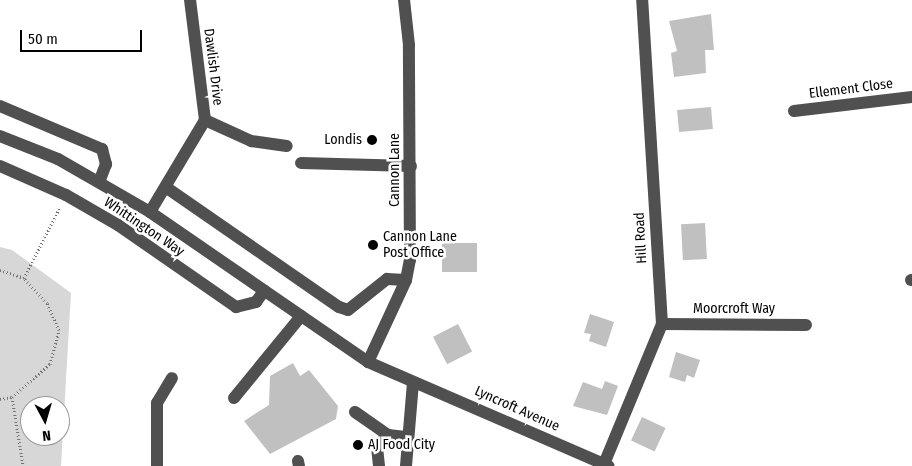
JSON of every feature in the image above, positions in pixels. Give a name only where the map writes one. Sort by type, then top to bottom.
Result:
[{"type":"street","name":"Dawlish Drive","points":[[150,212],[167,188],[205,120],[190,0]]},
{"type":"street","name":"Cannon Lane","points":[[368,362],[406,280],[410,166],[404,0]]},
{"type":"street","name":"Hill Road","points":[[606,465],[662,324],[642,0]]},
{"type":"street","name":"Ellement Close","points":[[794,111],[912,97]]},
{"type":"street","name":"Whittington Way","points":[[0,106],[102,149],[106,164],[99,182]]},
{"type":"street","points":[[205,120],[251,141],[287,146]]},
{"type":"street","name":"Whittington Way","points":[[0,136],[99,182],[150,212],[368,362],[413,383]]},
{"type":"street","points":[[301,163],[410,166]]},
{"type":"street","name":"Whittington Way","points":[[0,166],[66,195],[118,225],[236,307],[256,302],[264,291]]},
{"type":"street","points":[[167,188],[339,307],[348,310],[387,279],[406,280]]},
{"type":"street","points":[[234,398],[284,343],[301,316]]},
{"type":"street","name":"Moorcroft Way","points":[[662,324],[806,325]]},
{"type":"street","points":[[157,466],[157,403],[172,378]]},
{"type":"street","points":[[406,466],[406,437],[413,383]]},
{"type":"street","name":"Lyncroft Avenue","points":[[413,383],[606,465]]},
{"type":"street","points":[[355,412],[388,436],[406,437]]},
{"type":"street","points":[[379,466],[377,446],[388,436]]},
{"type":"path","points":[[24,278],[66,195]]},
{"type":"path","points":[[0,270],[24,278],[47,303],[59,330],[50,364],[12,397],[0,399]]},
{"type":"path","points":[[12,397],[23,466]]},
{"type":"shaded area","points":[[0,247],[12,250],[71,293],[65,396],[20,396],[20,446],[62,446],[61,466],[0,466]]},
{"type":"building","points":[[711,14],[714,50],[705,50],[706,73],[674,77],[671,53],[677,51],[669,21]]},
{"type":"building","points":[[711,107],[713,129],[679,132],[677,110]]},
{"type":"building","points":[[705,223],[707,259],[683,260],[681,224]]},
{"type":"building","points":[[442,243],[477,243],[477,272],[442,272]]},
{"type":"building","points":[[590,314],[614,322],[606,347],[589,341],[591,334],[584,333]]},
{"type":"building","points":[[458,324],[472,352],[447,364],[433,337]]},
{"type":"building","points":[[676,352],[700,360],[694,378],[687,375],[685,382],[669,377]]},
{"type":"building","points":[[293,363],[300,376],[309,370],[338,406],[336,419],[270,454],[244,421],[269,405],[270,376]]},
{"type":"building","points":[[605,381],[618,386],[607,415],[573,406],[583,382],[602,389]]},
{"type":"building","points":[[642,417],[666,428],[655,452],[631,441]]},
{"type":"place","name":"Londis","points":[[372,140]]},
{"type":"place","name":"Cannon Lane Post Office","points":[[373,245]]},
{"type":"place","name":"AJ Food City","points":[[358,445]]}]
